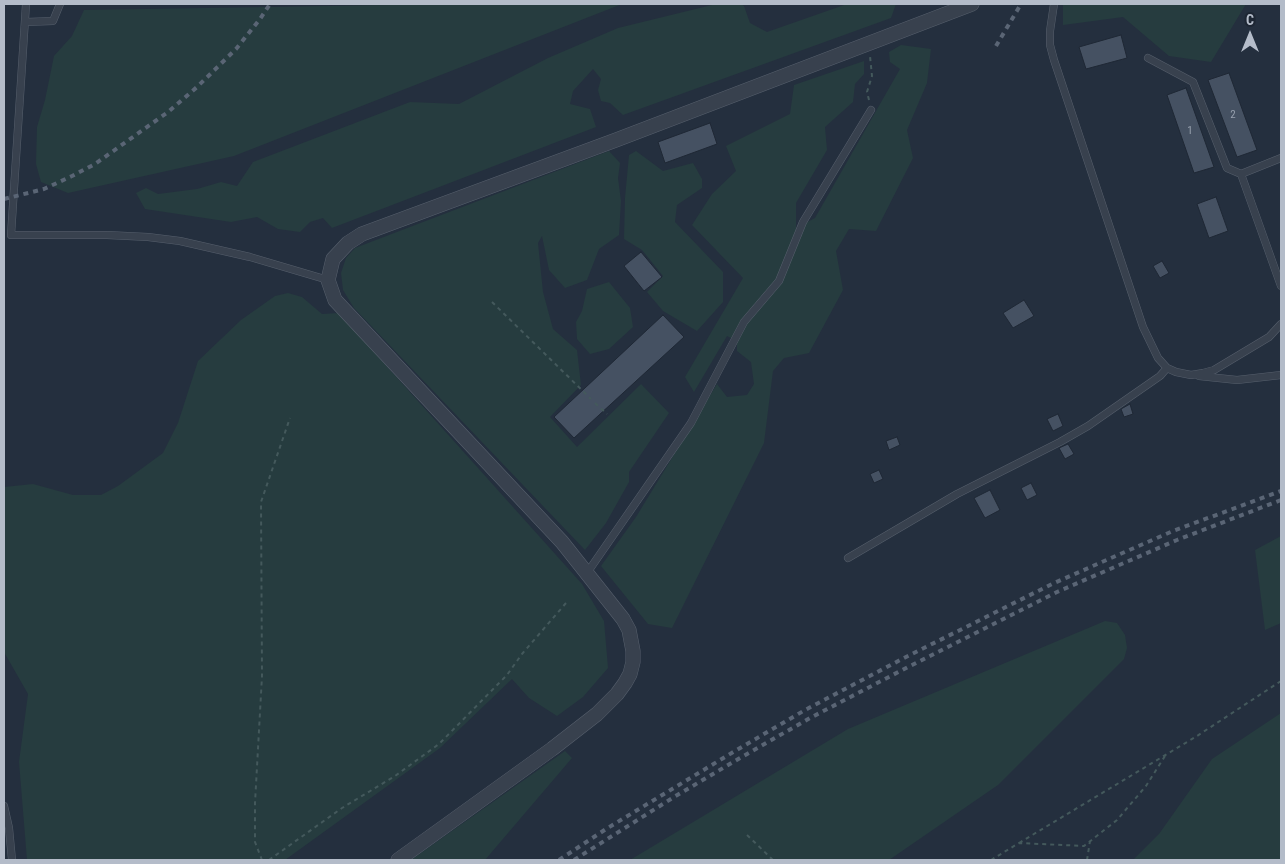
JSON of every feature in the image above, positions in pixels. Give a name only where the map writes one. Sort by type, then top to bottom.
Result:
[{"type":"street","points":[[398,860],[576,731],[609,703],[625,684],[630,674],[633,650],[629,630],[614,606],[548,526],[334,300],[328,280],[333,259],[339,251],[362,234],[616,140],[972,4]]},
{"type":"lane","points":[[26,4],[11,235],[107,235],[180,241],[250,257],[328,280]]},
{"type":"lane","points":[[26,22],[53,21],[60,4]]},
{"type":"lane","points":[[1054,4],[1050,31],[1050,45],[1054,60],[1143,327],[1158,358],[1167,368],[1176,372],[1237,380],[1281,375]]},
{"type":"lane","points":[[1148,58],[1193,82],[1227,168],[1241,174],[1281,158]]},
{"type":"lane","points":[[587,573],[691,423],[744,322],[779,281],[803,222],[871,110]]},
{"type":"lane","points":[[1241,174],[1281,286]]},
{"type":"lane","points":[[1191,374],[1214,370],[1268,337],[1281,324]]},
{"type":"lane","points":[[848,558],[950,498],[1088,426],[1160,376],[1167,368]]},
{"type":"lane","points":[[4,806],[9,828],[12,860]]},
{"type":"path","points":[[867,45],[872,76],[867,92],[871,110]]},
{"type":"path","points":[[492,302],[591,399]]},
{"type":"path","points":[[595,403],[607,414]]},
{"type":"path","points":[[262,860],[255,842],[255,803],[262,676],[261,502],[290,418]]},
{"type":"path","points":[[269,860],[342,808],[395,776],[440,744],[507,675],[522,654],[566,603]]},
{"type":"path","points":[[991,860],[1197,736],[1281,681]]},
{"type":"path","points":[[1019,843],[1084,846],[1117,820],[1146,786],[1167,754],[1197,736]]},
{"type":"path","points":[[747,835],[773,860]]},
{"type":"path","points":[[1086,860],[1090,840]]},
{"type":"green space","points":[[451,4],[622,4],[234,156],[68,193],[41,182],[36,164],[37,127],[54,56],[72,36],[84,10]]},
{"type":"green space","points":[[716,4],[741,4],[744,6],[750,23],[767,32],[847,4],[896,4],[891,18],[623,115],[610,103],[601,101],[598,90],[601,79],[593,69],[573,91],[570,104],[590,109],[596,127],[332,228],[323,218],[310,222],[300,232],[278,229],[257,217],[231,222],[145,209],[136,193],[146,188],[158,194],[197,189],[221,182],[237,186],[253,162],[410,102],[459,104],[548,58],[618,28]]},
{"type":"green space","points":[[1063,4],[1246,4],[1211,62],[1169,56],[1123,17],[1063,25]]},
{"type":"green space","points":[[901,45],[931,49],[927,83],[907,130],[913,158],[876,231],[849,229],[836,251],[843,290],[809,353],[784,358],[773,371],[764,443],[672,628],[648,624],[601,566],[636,517],[717,384],[727,397],[747,395],[754,384],[751,362],[737,351],[737,341],[727,336],[694,392],[685,377],[743,278],[692,225],[712,194],[736,171],[726,146],[790,114],[794,85],[864,61],[864,74],[855,84],[853,102],[825,127],[827,150],[796,203],[796,228],[815,218],[900,69],[890,62],[889,52]]},
{"type":"green space","points":[[609,151],[620,163],[618,178],[621,201],[619,235],[599,249],[587,280],[565,288],[549,270],[542,236],[538,243],[543,292],[553,329],[577,350],[581,385],[550,417],[577,447],[641,384],[669,413],[629,472],[629,482],[606,523],[585,550],[354,308],[343,290],[341,273],[346,258],[355,248]]},
{"type":"green space","points":[[636,151],[663,171],[693,163],[702,179],[702,188],[677,205],[675,222],[723,272],[723,302],[697,331],[663,311],[647,292],[663,276],[642,250],[624,239],[629,155]]},
{"type":"green space","points":[[609,282],[630,308],[633,327],[609,349],[590,354],[577,339],[576,322],[582,311],[587,289]]},
{"type":"green space","points":[[288,293],[302,297],[322,314],[339,313],[582,584],[604,621],[608,668],[583,697],[557,716],[529,698],[512,679],[440,748],[285,860],[27,860],[19,762],[28,694],[4,652],[4,487],[33,484],[73,495],[101,495],[118,486],[163,453],[178,423],[198,361],[241,320],[275,296]]},
{"type":"green space","points":[[1281,536],[1281,623],[1265,630],[1255,550]]},
{"type":"green space","points":[[1105,621],[1117,623],[1125,635],[1127,648],[1124,659],[998,785],[889,860],[630,860],[848,729]]},
{"type":"green space","points":[[1281,713],[1281,860],[1133,860],[1159,834],[1212,759]]},
{"type":"green space","points":[[565,751],[572,758],[485,860],[411,860]]},
{"type":"building","points":[[1121,35],[1127,58],[1086,69],[1079,47]]},
{"type":"building","points":[[1229,73],[1257,150],[1237,157],[1208,80]]},
{"type":"building","points":[[1186,88],[1214,167],[1194,173],[1167,95]]},
{"type":"building","points":[[710,123],[717,144],[665,163],[658,142]]},
{"type":"building","points":[[1216,197],[1228,231],[1209,238],[1197,204]]},
{"type":"building","points":[[641,252],[662,277],[644,291],[624,266]]},
{"type":"building","points":[[1162,261],[1169,273],[1160,278],[1153,266]]},
{"type":"building","points":[[1024,300],[1034,316],[1013,328],[1003,313]]},
{"type":"building","points":[[663,315],[684,337],[574,438],[554,417]]},
{"type":"building","points":[[1130,404],[1133,414],[1124,417],[1121,409]]},
{"type":"building","points":[[1058,414],[1063,426],[1053,431],[1047,419]]},
{"type":"building","points":[[897,437],[900,445],[889,450],[886,441]]},
{"type":"building","points":[[1068,444],[1074,454],[1065,459],[1059,448]]},
{"type":"building","points":[[879,470],[883,479],[874,483],[870,474]]},
{"type":"building","points":[[1031,483],[1037,495],[1027,500],[1021,488]]},
{"type":"building","points":[[990,490],[1000,510],[985,518],[974,498]]},
{"type":"railway","points":[[4,199],[44,189],[95,164],[168,112],[236,49],[270,4]]},
{"type":"railway","points":[[996,46],[1021,4]]},
{"type":"railway","points":[[559,860],[606,829],[805,710],[904,658],[1052,584],[1173,531],[1281,491]]},
{"type":"railway","points":[[574,860],[740,758],[810,718],[908,667],[1057,592],[1177,540],[1281,500]]}]
